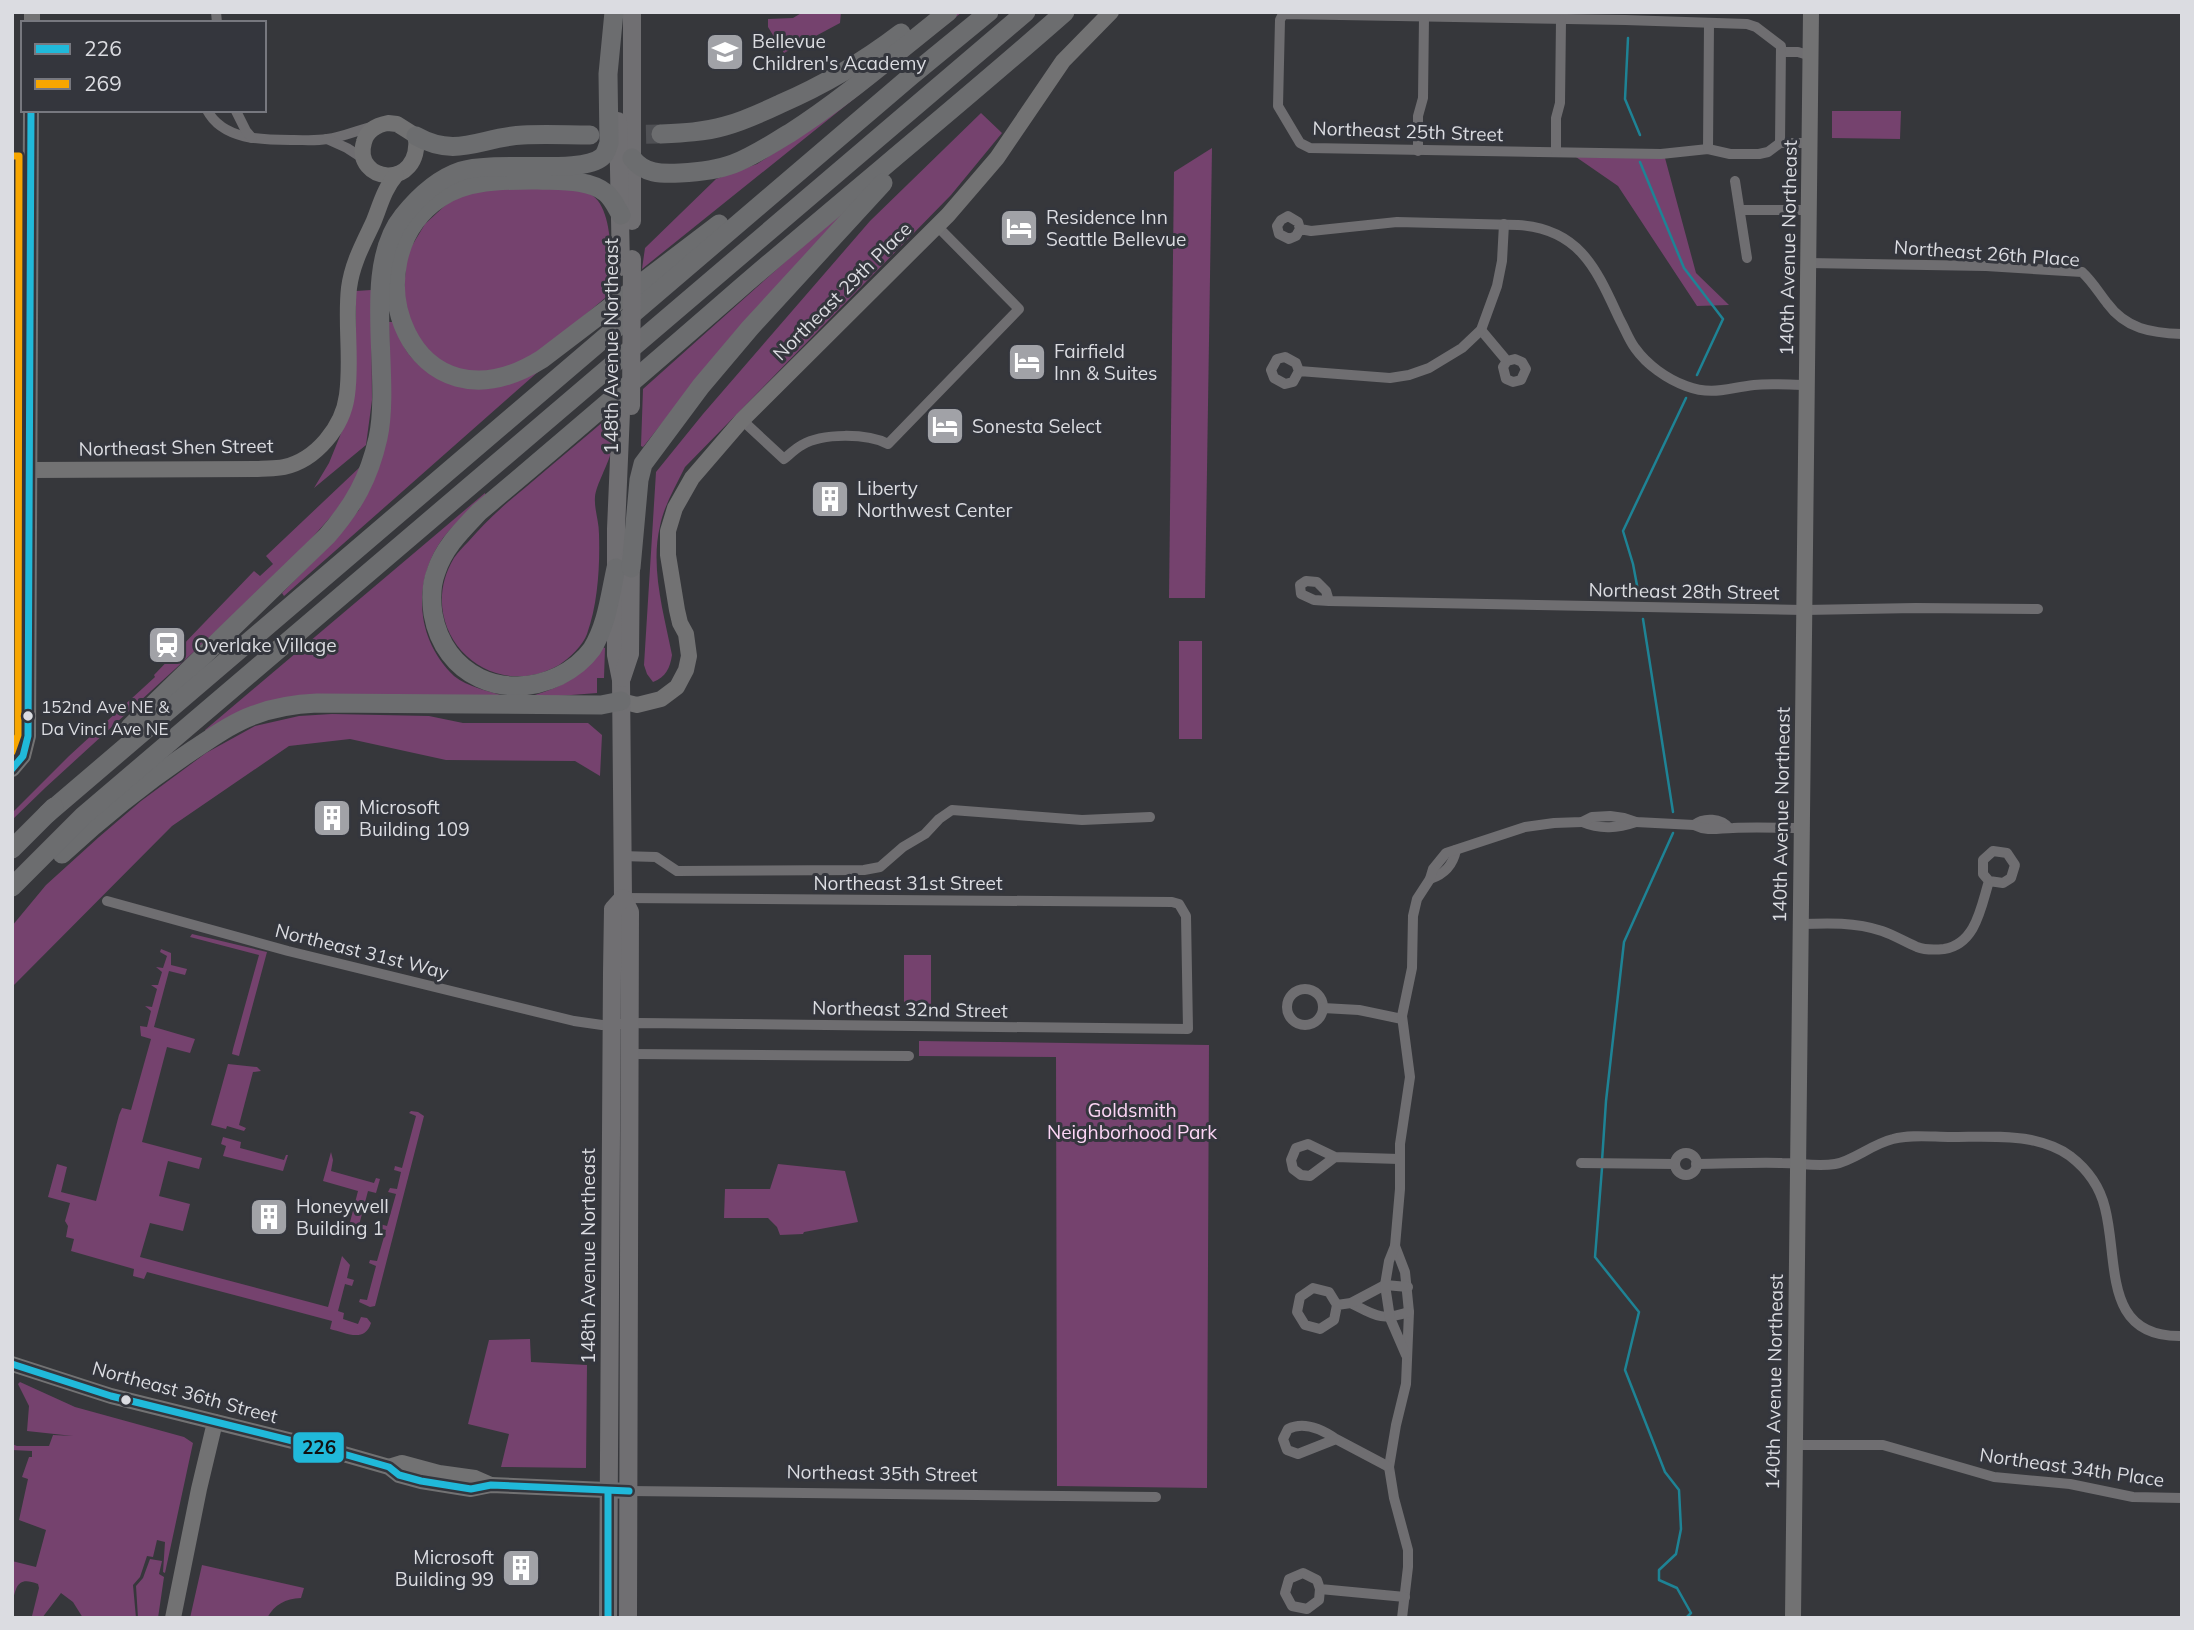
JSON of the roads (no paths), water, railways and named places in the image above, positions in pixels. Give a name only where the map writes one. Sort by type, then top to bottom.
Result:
[{"type":"highway","points":[[12,849],[132,725],[319,545],[346,514],[362,489],[378,436],[381,404],[381,270],[389,239],[406,212],[433,186],[461,172],[491,166],[582,166],[605,154],[609,143],[608,74],[614,12]]},
{"type":"highway","points":[[661,134],[704,131],[728,126],[798,97],[867,59],[930,12]]},
{"type":"highway","points":[[632,158],[646,171],[670,173],[694,172],[731,165],[755,155],[818,115],[948,12]]},
{"type":"highway","points":[[47,814],[989,12]]},
{"type":"highway","points":[[12,887],[83,816],[1026,12]]},
{"type":"highway","points":[[968,97],[901,163],[775,299],[701,386],[641,468],[623,568],[598,638],[582,660],[565,673],[547,681],[515,687],[475,677],[450,656],[435,625],[432,590],[436,572],[455,537],[480,512],[1065,12]]},
{"type":"highway","points":[[621,215],[612,200],[598,188],[563,182],[486,182],[468,185],[440,198],[423,212],[399,255],[398,304],[403,326],[411,342],[431,364],[455,376],[483,381],[516,374],[542,359],[595,320],[864,108],[911,76]]},
{"type":"highway","points":[[416,136],[431,145],[457,148],[522,135],[590,135]]},
{"type":"highway","points":[[12,900],[95,824],[155,778],[223,731],[265,711],[309,703],[601,705],[621,701]]},
{"type":"main road","name":"148th Avenue Northeast","points":[[614,12],[621,215],[626,263]]},
{"type":"main road","name":"148th Avenue Northeast","points":[[628,1618],[631,1023],[630,912],[623,898],[621,856],[621,680],[630,654],[623,568],[626,263],[632,158],[632,12]]},
{"type":"main road","name":"148th Avenue Northeast","points":[[608,1618],[613,909],[623,898]]},
{"type":"street","name":"Northeast 29th Place","points":[[621,701],[637,705],[661,699],[677,687],[686,670],[689,656],[686,634],[680,623],[669,575],[668,530],[675,508],[692,478],[742,420],[937,226],[997,158],[1063,61],[1111,12]]},
{"type":"street","name":"140th Avenue Northeast","points":[[1793,1618],[1811,12]]},
{"type":"street","name":"Northeast 25th Street","points":[[1781,52],[1781,46],[1756,27],[1747,24],[1283,15],[1280,20],[1278,106],[1300,143],[1310,148],[1661,153],[1708,149],[1730,154],[1759,154],[1768,152],[1780,143],[1810,143]]},
{"type":"street","points":[[1418,151],[1418,116],[1423,98],[1424,17]]},
{"type":"street","points":[[1556,152],[1556,118],[1560,103],[1560,20]]},
{"type":"street","points":[[1708,149],[1709,23]]},
{"type":"street","points":[[1780,143],[1781,52],[1798,52],[1811,56]]},
{"type":"street","points":[[12,769],[23,756],[28,736],[31,112]]},
{"type":"street","points":[[208,112],[211,117],[242,137],[265,140],[327,139],[380,125],[397,124],[416,136],[416,150],[410,166],[396,175],[386,189],[376,212]]},
{"type":"street","points":[[218,122],[230,122],[235,112]]},
{"type":"street","points":[[236,112],[252,138]]},
{"type":"street","points":[[376,212],[363,151],[367,135],[380,125]]},
{"type":"street","points":[[327,139],[347,148],[380,174],[396,175]]},
{"type":"street","points":[[1735,181],[1747,258]]},
{"type":"street","points":[[1740,210],[1808,210]]},
{"type":"street","name":"Northeast Shen Street","points":[[12,470],[257,469],[282,467],[309,455],[330,435],[342,414],[348,394],[349,285],[359,250],[376,212]]},
{"type":"street","points":[[1300,229],[1340,229],[1397,222],[1531,225],[1550,230],[1570,242],[1594,265],[1633,346],[1644,360],[1684,386],[1719,393],[1755,385],[1807,385]]},
{"type":"street","points":[[1298,371],[1390,378],[1409,375],[1447,359],[1481,330],[1497,286],[1502,261],[1504,224]]},
{"type":"street","points":[[742,420],[784,459],[802,445],[821,438],[861,436],[879,439],[888,444],[1018,309],[937,226]]},
{"type":"street","name":"Northeast 26th Place","points":[[1808,262],[1986,266],[2082,272],[2114,313],[2127,323],[2158,334],[2182,334]]},
{"type":"street","points":[[12,306],[31,306]]},
{"type":"street","points":[[1481,330],[1507,361]]},
{"type":"street","name":"Northeast 28th Street","points":[[1329,601],[1804,610],[2038,609]]},
{"type":"street","points":[[621,856],[656,857],[677,870],[864,870],[880,867],[952,810],[1082,820],[1150,817]]},
{"type":"street","points":[[1406,1355],[1390,1318],[1385,1285],[1395,1246],[1400,1189],[1399,1159],[1410,1077],[1402,1019],[1412,968],[1413,916],[1417,900],[1440,859],[1446,853],[1525,827],[1582,822],[1592,817],[1624,817],[1636,822],[1694,825],[1715,830],[1802,828]]},
{"type":"street","points":[[1800,924],[1839,923],[1861,926],[1881,930],[1918,947],[1931,950],[1947,948],[1957,945],[1974,928],[1989,881]]},
{"type":"street","name":"Northeast 31st Street","points":[[623,898],[1172,902],[1179,904],[1186,916],[1188,1030]]},
{"type":"street","name":"Northeast 31st Way","points":[[107,901],[460,995],[574,1021],[631,1023]]},
{"type":"street","points":[[1323,1009],[1359,1010],[1402,1019]]},
{"type":"street","name":"Northeast 32nd Street","points":[[631,1023],[1188,1030]]},
{"type":"street","points":[[631,1054],[909,1056]]},
{"type":"street","points":[[1581,1163],[1675,1164],[1680,1155],[1687,1154],[1694,1157],[1696,1164],[1839,1163],[1880,1143],[1905,1137],[2008,1138],[2029,1140],[2057,1148],[2082,1167],[2100,1193],[2105,1208],[2118,1296],[2128,1316],[2147,1331],[2182,1336]]},
{"type":"street","points":[[1335,1157],[1399,1159]]},
{"type":"street","points":[[1395,1246],[1405,1272],[1409,1312],[1406,1384],[1389,1467],[1408,1550],[1402,1618]]},
{"type":"street","points":[[1337,1305],[1351,1303],[1385,1285],[1408,1287]]},
{"type":"street","points":[[1351,1303],[1375,1316],[1390,1318],[1409,1312]]},
{"type":"street","name":"Northeast 36th Street","points":[[12,1364],[111,1396],[389,1467],[402,1463],[439,1473],[475,1478],[491,1485],[608,1491]]},
{"type":"street","points":[[173,1618],[215,1422]]},
{"type":"street","points":[[1336,1439],[1389,1467]]},
{"type":"street","name":"Northeast 34th Place","points":[[1795,1445],[1883,1445],[1994,1477],[2070,1484],[2133,1497],[2182,1498]]},
{"type":"street","name":"Northeast 35th Street","points":[[608,1491],[1156,1497]]},
{"type":"street","points":[[1320,1590],[1405,1597]]},
{"type":"waterway","points":[[1628,38],[1625,99],[1640,135]]},
{"type":"waterway","points":[[1640,162],[1684,268],[1723,319],[1697,375]]},
{"type":"waterway","points":[[1639,596],[1623,531],[1686,398]]},
{"type":"waterway","points":[[1643,619],[1673,812]]},
{"type":"waterway","points":[[1602,1161],[1624,942],[1673,833]]},
{"type":"waterway","points":[[1602,1168],[1595,1257],[1639,1312],[1625,1370],[1665,1472],[1679,1490],[1681,1529],[1676,1554],[1659,1570],[1659,1580],[1677,1588],[1691,1613],[1686,1618]]},
{"type":"tunnel","points":[[617,135],[661,134]]},
{"type":"place","name":"Bellevue Children's Academy","points":[[725,52]]},
{"type":"place","name":"Residence Inn Seattle Bellevue","points":[[1019,228]]},
{"type":"place","name":"Fairfield Inn & Suites","points":[[1027,362]]},
{"type":"place","name":"Sonesta Select","points":[[945,426]]},
{"type":"place","name":"Liberty Northwest Center","points":[[830,499]]},
{"type":"place","name":"Overlake Village","points":[[167,645]]},
{"type":"place","name":"152nd Ave NE & Da Vinci Ave NE","points":[[28,716]]},
{"type":"place","name":"Microsoft Building 109","points":[[332,818]]},
{"type":"place","name":"Honeywell Building 1","points":[[269,1217]]},
{"type":"place","name":"Microsoft Building 99","points":[[521,1568]]},
{"type":"park label","name":"Goldsmith Neighborhood Park","points":[[1132,1121]]}]
